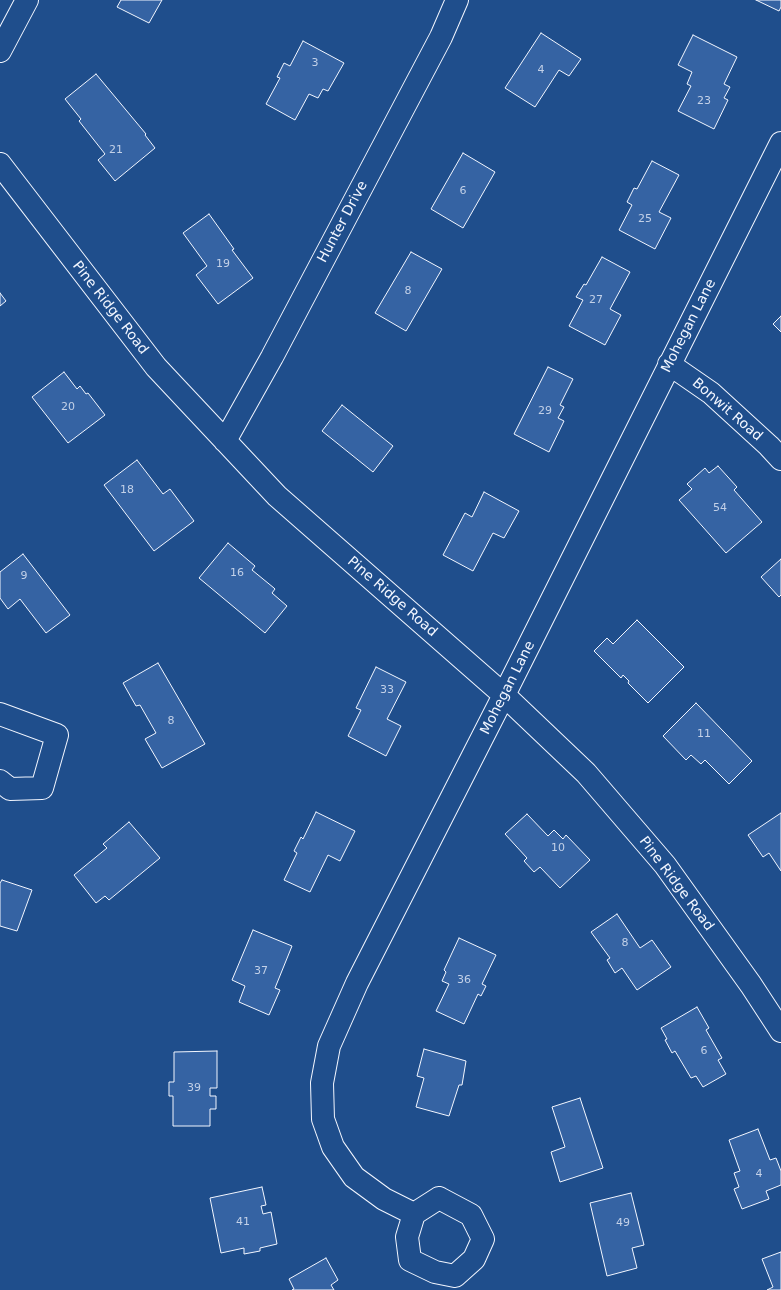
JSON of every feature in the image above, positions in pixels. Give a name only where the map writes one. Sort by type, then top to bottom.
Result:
[{"type":"street","points":[[0,51],[27,0]]},
{"type":"street","name":"Hunter Drive","points":[[225,441],[272,357],[432,55],[457,0]]},
{"type":"street","name":"Mohegan Lane","points":[[414,1214],[384,1199],[354,1177],[334,1147],[323,1120],[322,1083],[329,1046],[357,983],[781,143]]},
{"type":"street","name":"Pine Ridge Road","points":[[0,164],[156,367],[277,496],[504,695],[586,773],[665,865],[752,985],[781,1031]]},
{"type":"street","name":"Bonwit Road","points":[[670,364],[711,394],[781,459]]},
{"type":"street","points":[[0,714],[57,735],[42,788],[10,789],[0,781]]},
{"type":"building","points":[[121,0],[162,0],[149,23],[117,7]]},
{"type":"building","points":[[756,0],[781,0],[781,7],[779,11]]},
{"type":"building","points":[[541,33],[581,59],[569,76],[559,70],[535,107],[505,88]]},
{"type":"building","points":[[693,35],[737,57],[724,84],[730,87],[724,98],[728,100],[714,129],[678,111],[691,86],[687,84],[692,72],[678,65]]},
{"type":"building","points":[[303,41],[344,63],[328,91],[323,89],[318,98],[309,94],[295,120],[266,104],[280,78],[277,77],[284,63],[290,66]]},
{"type":"building","points":[[96,74],[146,134],[155,148],[115,181],[98,160],[105,154],[79,121],[81,119],[65,99]]},
{"type":"building","points":[[463,153],[495,172],[463,228],[431,209]]},
{"type":"building","points":[[652,161],[679,175],[659,212],[671,218],[655,249],[619,230],[632,205],[627,202],[634,188],[637,189]]},
{"type":"building","points":[[209,214],[253,278],[218,304],[196,275],[207,266],[183,233]]},
{"type":"building","points":[[411,252],[442,269],[406,331],[375,313]]},
{"type":"building","points":[[602,257],[630,272],[610,309],[621,315],[605,345],[569,326],[583,300],[576,297],[584,284],[586,285]]},
{"type":"building","points":[[0,293],[6,301],[0,306]]},
{"type":"building","points":[[781,316],[781,332],[773,324]]},
{"type":"building","points":[[548,367],[573,379],[560,405],[564,407],[558,418],[564,421],[549,452],[514,434]]},
{"type":"building","points":[[64,372],[77,389],[80,386],[86,394],[88,393],[105,415],[68,443],[32,397]]},
{"type":"building","points":[[342,405],[393,446],[373,472],[322,431]]},
{"type":"building","points":[[137,460],[163,494],[170,489],[194,521],[154,551],[104,485]]},
{"type":"building","points":[[718,466],[737,487],[734,490],[762,522],[726,553],[679,500],[692,489],[687,484],[705,468],[709,473]]},
{"type":"building","points":[[484,492],[519,511],[504,538],[493,533],[473,571],[443,555],[465,513],[472,517]]},
{"type":"building","points":[[228,543],[255,566],[252,570],[275,589],[272,593],[287,606],[265,633],[199,578]]},
{"type":"building","points":[[23,554],[70,615],[46,633],[20,599],[8,609],[0,598],[0,572]]},
{"type":"building","points":[[781,559],[781,595],[779,597],[761,577]]},
{"type":"building","points":[[637,620],[684,667],[648,703],[628,683],[629,681],[623,675],[621,678],[594,651],[607,638],[613,644]]},
{"type":"building","points":[[158,663],[205,744],[162,768],[145,739],[156,733],[140,705],[136,706],[123,683]]},
{"type":"building","points":[[376,667],[406,682],[387,719],[401,726],[386,756],[348,736],[361,710],[356,708]]},
{"type":"building","points":[[696,703],[752,761],[729,784],[705,760],[701,764],[691,755],[686,760],[663,736]]},
{"type":"building","points":[[316,812],[355,831],[340,861],[328,855],[310,892],[284,880],[297,853],[294,851],[301,837],[303,839]]},
{"type":"building","points":[[781,813],[781,871],[769,853],[763,857],[748,835]]},
{"type":"building","points":[[527,814],[548,836],[554,830],[563,839],[566,835],[590,860],[560,888],[540,867],[534,872],[524,861],[527,858],[505,834]]},
{"type":"building","points":[[129,822],[160,858],[109,900],[105,896],[96,903],[74,875],[107,848],[103,844]]},
{"type":"building","points":[[2,880],[32,890],[17,931],[0,926],[0,883]]},
{"type":"building","points":[[617,914],[640,948],[652,940],[671,967],[637,990],[622,968],[615,973],[607,960],[610,958],[591,932]]},
{"type":"building","points":[[253,930],[292,946],[275,988],[280,990],[269,1015],[239,1002],[245,986],[232,980]]},
{"type":"building","points":[[459,938],[496,955],[482,984],[486,986],[481,996],[478,994],[464,1024],[436,1011],[449,984],[442,981],[446,972],[444,970]]},
{"type":"building","points":[[697,1007],[709,1028],[706,1030],[722,1058],[718,1060],[726,1074],[703,1087],[696,1076],[691,1078],[675,1051],[672,1053],[661,1028]]},
{"type":"building","points":[[424,1049],[466,1061],[462,1085],[459,1085],[449,1116],[416,1107],[424,1078],[417,1076]]},
{"type":"building","points":[[217,1051],[217,1088],[210,1088],[210,1096],[216,1096],[216,1109],[210,1109],[210,1126],[173,1126],[173,1096],[169,1096],[169,1082],[174,1082],[174,1052]]},
{"type":"building","points":[[580,1098],[603,1168],[560,1182],[551,1152],[565,1147],[552,1107]]},
{"type":"building","points":[[758,1129],[770,1160],[776,1158],[781,1171],[781,1185],[766,1191],[769,1199],[742,1209],[734,1189],[739,1187],[734,1173],[740,1171],[729,1140]]},
{"type":"building","points":[[262,1187],[266,1205],[261,1206],[263,1214],[271,1212],[277,1244],[260,1248],[260,1251],[244,1254],[244,1248],[221,1253],[210,1198]]},
{"type":"building","points":[[631,1193],[644,1245],[632,1248],[637,1268],[607,1276],[590,1203]]},
{"type":"building","points":[[781,1252],[781,1290],[767,1290],[773,1287],[762,1259]]},
{"type":"building","points":[[326,1258],[338,1280],[331,1285],[334,1290],[292,1290],[294,1289],[289,1279]]}]
